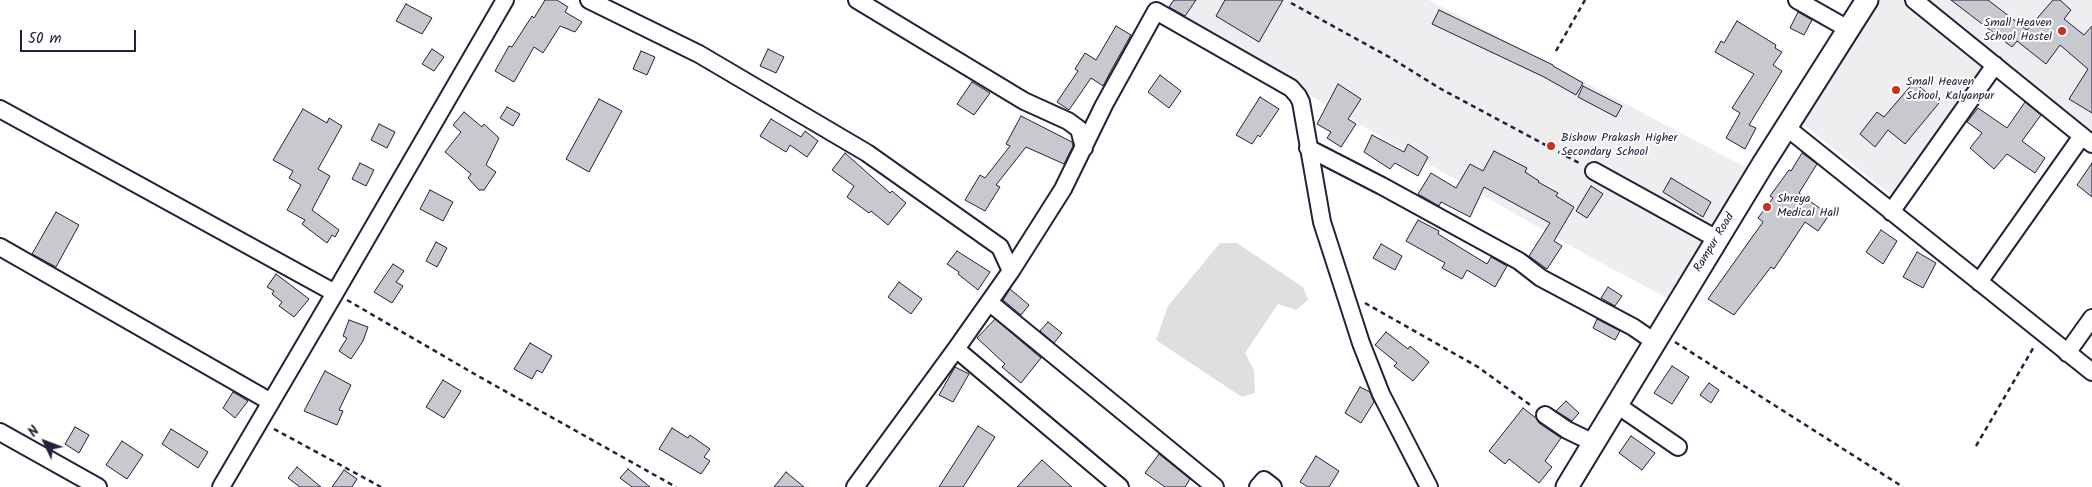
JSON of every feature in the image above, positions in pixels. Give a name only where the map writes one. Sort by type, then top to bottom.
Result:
[{"type":"main road","name":"Rampur Road","points":[[1567,487],[1717,239],[1867,0]]},
{"type":"street","points":[[220,487],[505,0]]},
{"type":"street","points":[[589,0],[699,54],[866,153],[1000,247],[1011,271]]},
{"type":"street","points":[[856,0],[1024,102],[1079,129],[1084,148]]},
{"type":"street","points":[[1797,0],[1848,29]]},
{"type":"street","points":[[1914,0],[2087,140],[1979,282]]},
{"type":"street","points":[[855,487],[1011,271],[1063,189],[1104,104],[1160,6],[1291,88],[1301,102],[1322,222],[1361,343],[1381,394],[1429,487]]},
{"type":"street","points":[[1891,212],[1995,66]]},
{"type":"street","points":[[1062,119],[1083,119],[1104,104]]},
{"type":"street","points":[[0,109],[335,293]]},
{"type":"street","points":[[1786,127],[2092,372]]},
{"type":"street","points":[[1308,148],[1519,261],[1541,278],[1633,327],[1658,338]]},
{"type":"street","points":[[1594,170],[1717,239]]},
{"type":"street","points":[[0,247],[271,402]]},
{"type":"street","points":[[989,302],[1215,487]]},
{"type":"street","points":[[2067,353],[2092,318]]},
{"type":"street","points":[[956,349],[1120,487]]},
{"type":"street","points":[[1617,405],[1678,447]]},
{"type":"street","points":[[1545,415],[1567,430],[1594,443]]},
{"type":"street","points":[[0,432],[98,487]]},
{"type":"street","points":[[1258,487],[1264,480],[1273,487]]},
{"type":"path","points":[[1556,51],[1585,0]]},
{"type":"path","points":[[1291,3],[1391,58],[1441,89],[1594,170]]},
{"type":"path","points":[[1345,291],[1478,368],[1545,415]]},
{"type":"path","points":[[335,293],[676,487]]},
{"type":"path","points":[[1976,446],[2042,333]]},
{"type":"path","points":[[1658,338],[1903,487]]},
{"type":"path","points":[[260,421],[380,487]]},
{"type":"shaded area","name":"Bishow Prakash Higher Secondary School","points":[[1172,0],[1429,0],[1749,169],[1669,299],[1590,257],[1307,94],[1184,17],[1168,9]]},
{"type":"shaded area","name":"Small Heaven School, Kalyanpur","points":[[1877,0],[2092,0],[2092,135],[1994,57],[1894,197],[1802,123]]},
{"type":"shaded area","points":[[1220,243],[1237,243],[1303,287],[1308,300],[1296,310],[1278,304],[1245,353],[1254,370],[1255,393],[1242,397],[1156,340],[1168,306]]},
{"type":"building","points":[[545,0],[557,0],[568,7],[565,12],[582,22],[575,32],[560,26],[543,53],[534,47],[514,82],[495,71],[509,46],[512,47]]},
{"type":"building","points":[[1174,0],[1196,0],[1185,16],[1169,7]]},
{"type":"building","points":[[1225,0],[1283,0],[1259,42],[1216,16]]},
{"type":"building","points":[[1951,0],[1988,0],[2027,30],[2053,0],[2060,0],[2071,10],[2064,19],[2084,35],[2092,26],[2092,113],[2069,99],[2088,69],[2060,45],[2046,64],[2017,41],[2012,47]]},
{"type":"building","points":[[406,4],[432,18],[422,34],[396,21]]},
{"type":"building","points":[[1439,10],[1553,65],[1583,83],[1576,95],[1544,77],[1432,24]]},
{"type":"building","points":[[1798,12],[1812,20],[1804,35],[1790,28]]},
{"type":"building","points":[[1737,21],[1776,45],[1775,48],[1782,52],[1773,65],[1782,71],[1749,125],[1756,128],[1745,149],[1726,138],[1740,113],[1732,108],[1754,74],[1715,52],[1721,41],[1724,43]]},
{"type":"building","points":[[1116,26],[1131,35],[1103,86],[1091,78],[1069,110],[1057,102],[1078,71],[1075,69],[1085,53],[1096,60]]},
{"type":"building","points":[[432,49],[444,57],[434,71],[422,64]]},
{"type":"building","points":[[768,49],[784,57],[776,73],[760,66]]},
{"type":"building","points":[[641,51],[655,57],[647,75],[633,69]]},
{"type":"building","points":[[1160,75],[1181,91],[1169,108],[1148,92]]},
{"type":"building","points":[[972,82],[990,93],[974,115],[957,104]]},
{"type":"building","points":[[1914,82],[1939,103],[1905,144],[1888,130],[1875,147],[1860,134],[1877,112],[1884,117]]},
{"type":"building","points":[[1338,84],[1361,99],[1348,119],[1356,124],[1341,147],[1327,138],[1331,132],[1317,124]]},
{"type":"building","points":[[1583,86],[1622,106],[1616,117],[1578,97]]},
{"type":"building","points":[[1260,97],[1279,109],[1260,137],[1258,135],[1252,144],[1236,135]]},
{"type":"building","points":[[599,99],[622,111],[589,172],[566,159]]},
{"type":"building","points":[[2025,102],[2041,115],[2022,141],[2045,158],[2035,173],[2007,154],[1994,169],[1970,148],[1982,133],[1967,122],[1978,108],[2007,128]]},
{"type":"building","points":[[507,107],[520,114],[513,126],[500,118]]},
{"type":"building","points":[[303,109],[327,123],[329,118],[342,126],[318,169],[330,176],[312,210],[339,230],[335,237],[332,235],[327,243],[302,224],[305,220],[287,210],[301,185],[289,178],[293,171],[273,160]]},
{"type":"building","points":[[464,112],[482,127],[484,124],[499,138],[486,165],[496,172],[484,190],[479,190],[468,178],[471,174],[445,152],[461,132],[453,125]]},
{"type":"building","points":[[1021,116],[1072,142],[1073,146],[1064,164],[1026,147],[996,185],[1000,187],[985,211],[965,200],[980,175],[985,178],[1010,146],[1006,144]]},
{"type":"building","points":[[771,119],[801,137],[805,131],[818,141],[807,157],[790,145],[786,152],[760,136]]},
{"type":"building","points":[[379,124],[395,132],[387,148],[371,140]]},
{"type":"building","points":[[1372,135],[1404,152],[1408,144],[1428,157],[1418,176],[1395,163],[1390,169],[1364,152]]},
{"type":"building","points":[[1494,151],[1527,168],[1525,172],[1558,193],[1556,196],[1574,207],[1554,241],[1562,246],[1547,269],[1529,256],[1550,223],[1484,187],[1470,217],[1441,202],[1439,206],[1418,194],[1431,173],[1456,188],[1470,164],[1483,171]]},
{"type":"building","points":[[845,153],[890,193],[892,191],[906,203],[888,225],[871,211],[869,213],[847,197],[854,186],[832,170]]},
{"type":"building","points":[[1802,153],[1817,164],[1799,193],[1829,215],[1818,231],[1805,222],[1774,269],[1771,267],[1734,315],[1708,299],[1763,222],[1758,218],[1773,198],[1770,196],[1789,170],[1791,171]]},
{"type":"building","points":[[360,163],[374,170],[366,186],[352,179]]},
{"type":"building","points":[[2092,163],[2092,197],[2077,185]]},
{"type":"building","points":[[1671,178],[1711,202],[1703,217],[1663,192]]},
{"type":"building","points":[[1591,186],[1603,194],[1587,218],[1576,211]]},
{"type":"building","points":[[430,190],[453,202],[443,221],[420,209]]},
{"type":"building","points":[[56,212],[79,225],[56,267],[32,254]]},
{"type":"building","points":[[1418,220],[1439,231],[1438,234],[1487,264],[1491,257],[1507,266],[1495,287],[1467,270],[1462,279],[1442,268],[1445,263],[1406,241]]},
{"type":"building","points":[[1881,230],[1897,241],[1883,264],[1866,252]]},
{"type":"building","points":[[436,242],[447,248],[437,267],[426,261]]},
{"type":"building","points":[[1381,244],[1402,256],[1395,270],[1373,258]]},
{"type":"building","points":[[957,251],[990,272],[978,290],[958,274],[959,272],[947,264]]},
{"type":"building","points":[[1917,252],[1936,263],[1923,288],[1903,277]]},
{"type":"building","points":[[393,264],[404,271],[396,282],[403,286],[392,303],[374,292]]},
{"type":"building","points":[[276,274],[309,299],[294,317],[279,306],[282,302],[272,294],[274,291],[267,287]]},
{"type":"building","points":[[899,282],[922,299],[911,314],[888,297]]},
{"type":"building","points":[[1608,287],[1622,296],[1615,306],[1601,298]]},
{"type":"building","points":[[1010,289],[1029,305],[1021,315],[1003,300]]},
{"type":"building","points":[[995,319],[1041,358],[1021,383],[1002,367],[1005,364],[977,338]]},
{"type":"building","points":[[1597,319],[1620,331],[1615,340],[1593,328]]},
{"type":"building","points":[[349,320],[368,327],[363,341],[351,359],[339,351],[347,338],[343,336]]},
{"type":"building","points":[[1048,322],[1062,333],[1054,343],[1040,331]]},
{"type":"building","points":[[1386,332],[1408,349],[1410,346],[1429,362],[1413,381],[1394,366],[1397,363],[1375,345]]},
{"type":"building","points":[[530,343],[552,356],[542,373],[537,370],[532,379],[514,369]]},
{"type":"building","points":[[1672,366],[1689,377],[1672,404],[1654,393]]},
{"type":"building","points":[[955,367],[969,374],[953,402],[939,395]]},
{"type":"building","points":[[325,371],[351,385],[339,410],[343,411],[337,425],[304,411]]},
{"type":"building","points":[[443,380],[461,391],[444,418],[426,407]]},
{"type":"building","points":[[1709,383],[1719,390],[1711,403],[1700,395]]},
{"type":"building","points":[[1360,387],[1370,392],[1374,402],[1361,423],[1345,413]]},
{"type":"building","points":[[233,392],[248,401],[235,418],[223,408]]},
{"type":"building","points":[[1566,401],[1579,413],[1572,421],[1556,411]]},
{"type":"building","points":[[1523,408],[1536,418],[1539,423],[1561,438],[1545,461],[1552,467],[1539,483],[1509,459],[1505,464],[1489,451]]},
{"type":"building","points":[[978,426],[995,437],[963,487],[939,487]]},
{"type":"building","points":[[75,427],[89,435],[79,453],[65,444]]},
{"type":"building","points":[[672,428],[688,438],[690,435],[710,449],[704,457],[710,461],[701,474],[659,449]]},
{"type":"building","points":[[171,429],[208,452],[198,468],[162,444]]},
{"type":"building","points":[[1631,436],[1655,453],[1642,470],[1619,453]]},
{"type":"building","points":[[122,441],[143,455],[127,479],[106,465]]},
{"type":"building","points":[[1159,454],[1190,479],[1185,487],[1165,487],[1145,473]]},
{"type":"building","points":[[1316,456],[1339,471],[1329,487],[1308,487],[1300,482]]},
{"type":"building","points":[[1042,460],[1072,487],[1017,487]]},
{"type":"building","points":[[297,467],[321,487],[300,487],[288,478]]},
{"type":"building","points":[[628,469],[650,487],[632,487],[620,478]]},
{"type":"building","points":[[344,470],[357,479],[352,487],[332,487]]},
{"type":"building","points":[[786,472],[804,487],[774,487]]},
{"type":"place","name":"Small Heaven School Hostel","points":[[2062,31]]},
{"type":"place","name":"Small Heaven School, Kalyanpur","points":[[1896,90]]},
{"type":"place","name":"Bishow Prakash Higher Secondary School","points":[[1551,146]]},
{"type":"place","name":"Shreya Medical Hall","points":[[1767,207]]}]
